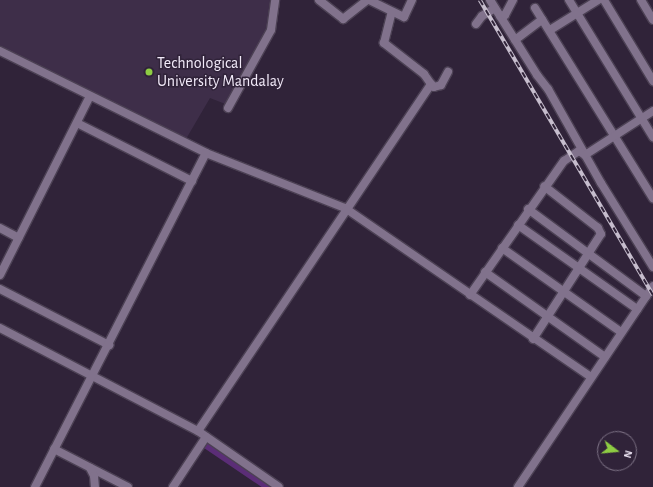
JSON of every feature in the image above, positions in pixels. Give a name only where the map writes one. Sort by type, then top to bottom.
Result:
[{"type":"street","points":[[228,108],[271,30],[275,0]]},
{"type":"street","points":[[319,0],[345,19],[368,0],[404,17],[412,0]]},
{"type":"street","points":[[490,0],[548,89],[585,155],[653,267]]},
{"type":"street","points":[[500,16],[505,14],[513,0]]},
{"type":"street","points":[[569,0],[653,137]]},
{"type":"street","points":[[550,30],[598,0]]},
{"type":"street","points":[[604,0],[653,81]]},
{"type":"street","points":[[641,0],[653,20]]},
{"type":"street","points":[[476,24],[482,16],[495,8]]},
{"type":"street","points":[[535,8],[653,198]]},
{"type":"street","points":[[392,12],[384,43],[424,74],[434,87],[441,85],[448,72]]},
{"type":"street","points":[[515,40],[542,20]]},
{"type":"street","points":[[0,51],[206,153],[346,209],[533,339],[591,377]]},
{"type":"street","points":[[198,431],[431,84]]},
{"type":"street","points":[[0,275],[90,96]]},
{"type":"street","points":[[585,155],[653,111]]},
{"type":"street","points":[[77,123],[192,181]]},
{"type":"street","points":[[470,295],[544,186],[564,161],[579,151],[585,155]]},
{"type":"street","points":[[35,487],[206,153]]},
{"type":"street","points":[[533,339],[589,254],[599,238],[601,231],[544,186]]},
{"type":"street","points":[[528,209],[646,296]]},
{"type":"street","points":[[518,225],[637,309]]},
{"type":"street","points":[[0,228],[19,238]]},
{"type":"street","points":[[502,248],[622,332]]},
{"type":"street","points":[[486,272],[605,357]]},
{"type":"street","points":[[518,487],[653,286]]},
{"type":"street","points":[[0,289],[109,345]]},
{"type":"street","points":[[0,328],[93,375],[198,431],[279,487]]},
{"type":"street","points":[[173,487],[206,437]]},
{"type":"street","points":[[54,449],[128,487]]},
{"type":"street","points":[[90,468],[94,476],[95,487]]},
{"type":"shaded area","name":"Technological University Mandalay","points":[[0,0],[274,0],[277,3],[233,107],[210,98],[186,139],[0,48]]},
{"type":"waterway","points":[[205,445],[267,487]]},
{"type":"railway","points":[[480,0],[653,295]]},
{"type":"place","name":"Technological University Mandalay","points":[[149,72]]}]
